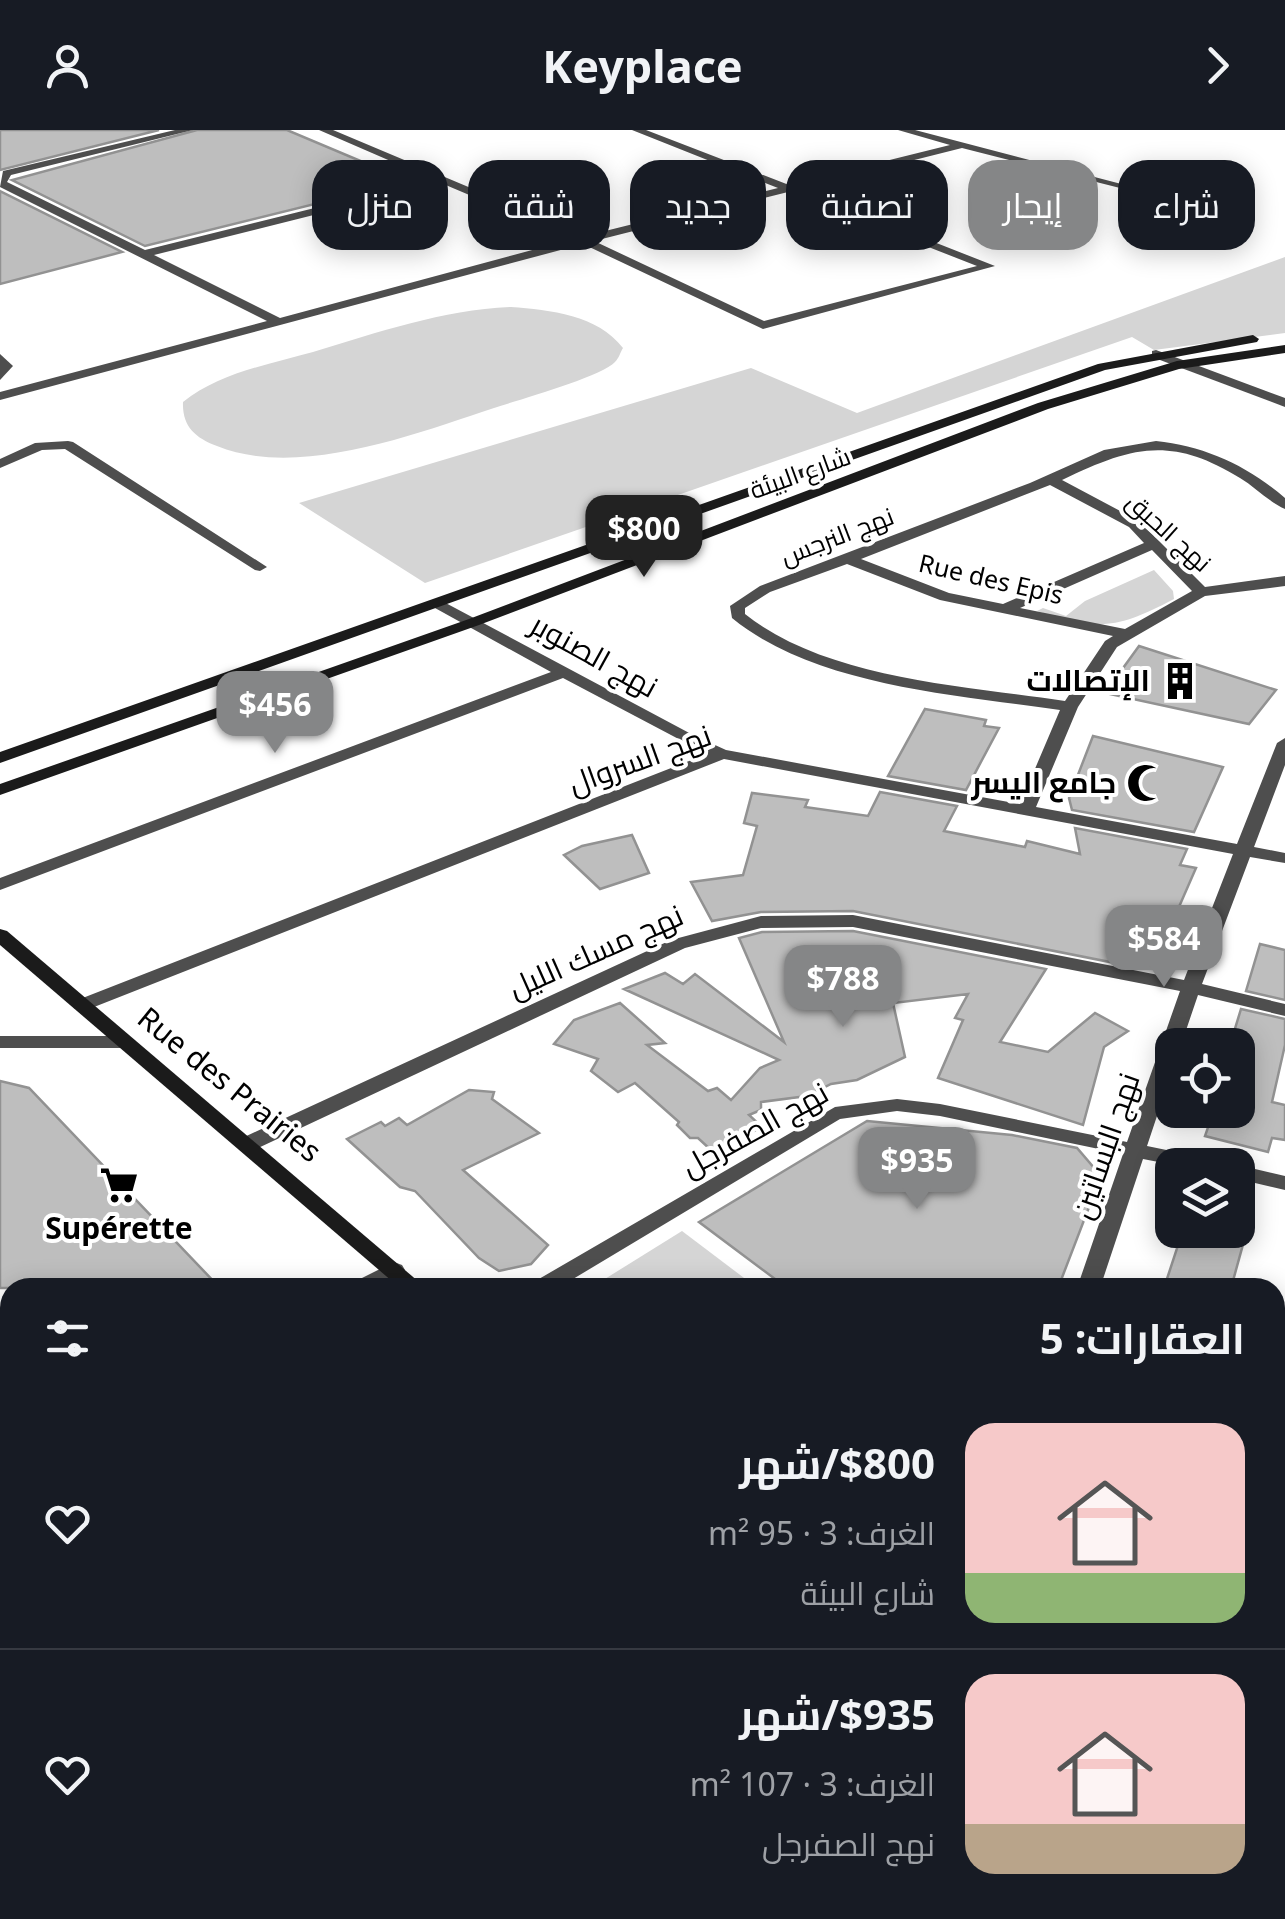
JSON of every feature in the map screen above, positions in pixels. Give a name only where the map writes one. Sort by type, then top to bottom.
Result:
[{"type":"street","points":[[188,130],[7,174],[1,183],[277,321]]},
{"type":"street","points":[[324,130],[395,160]]},
{"type":"street","points":[[637,130],[786,185]]},
{"type":"street","points":[[903,130],[1118,184]]},
{"type":"street","points":[[903,160],[962,145]]},
{"type":"street","points":[[610,234],[786,190]]},
{"type":"street","points":[[144,254],[312,212]]},
{"type":"street","points":[[0,396],[546,250]]},
{"type":"street","points":[[605,250],[763,325],[989,266],[948,250]]},
{"type":"street","name":"شارع البيئة","points":[[0,758],[440,605],[620,536],[1084,373],[1156,354],[1285,336]]},
{"type":"street","name":"شارع البيئة","points":[[0,790],[474,622],[1043,406],[1178,365],[1285,349]]},
{"type":"street","points":[[1156,354],[1285,404]]},
{"type":"street","points":[[0,358],[7,366],[0,376]]},
{"type":"street","points":[[0,464],[40,446],[68,444],[260,566]]},
{"type":"street","name":"نهج النرجس","points":[[1070,707],[872,674],[765,636],[746,626],[737,615],[738,606],[747,598],[1052,480],[1123,448],[1171,446],[1244,474],[1285,505]]},
{"type":"street","name":"نهج الحبق","points":[[1052,480],[1114,510],[1201,592]]},
{"type":"street","points":[[1002,610],[1152,545]]},
{"type":"street","name":"Rue des Epis","points":[[848,560],[902,583],[1002,610],[1126,634]]},
{"type":"street","points":[[1027,808],[1070,707],[1100,660],[1126,634],[1201,592],[1285,581]]},
{"type":"street","name":"نهج الصنوبر","points":[[440,605],[687,739],[722,754]]},
{"type":"street","points":[[0,884],[566,672]]},
{"type":"street","name":"نهج البساتين","points":[[1092,1278],[1192,987],[1285,744]]},
{"type":"street","name":"نهج السروال","points":[[82,1005],[722,754],[1285,858]]},
{"type":"street","name":"نهج مسك الليل","points":[[248,1144],[678,944],[760,922],[853,921],[1192,987],[1285,1010]]},
{"type":"street","name":"Rue des Prairies","points":[[2,942],[82,1005],[120,1042],[248,1144],[403,1278]]},
{"type":"street","points":[[0,1042],[120,1042]]},
{"type":"street","name":"نهج الصفرجل","points":[[557,1278],[835,1112],[897,1105],[926,1108],[1155,1153]]},
{"type":"street","points":[[1255,1176],[1285,1183]]},
{"type":"street","points":[[379,1278],[394,1270]]},
{"type":"shaded area","points":[[1285,257],[1285,333],[1154,350],[1132,337],[425,583],[299,503],[751,368],[857,413]]},
{"type":"shaded area","points":[[511,307],[587,321],[623,348],[607,368],[577,381],[429,430],[319,455],[249,455],[202,439],[185,418],[183,402],[212,384],[245,371],[411,323]]},
{"type":"shaded area","points":[[1154,570],[1173,591],[1174,599],[1138,616],[1093,624],[1037,611],[1043,608],[1066,616],[1085,601]]},
{"type":"shaded area","points":[[682,1231],[744,1278],[606,1278]]},
{"type":"building","points":[[0,130],[159,130],[0,170]]},
{"type":"building","points":[[197,130],[287,130],[358,160],[312,160],[312,205],[145,246],[12,180]]},
{"type":"building","points":[[0,191],[122,252],[0,284]]},
{"type":"building","name":"الإتصالات","points":[[1139,646],[1276,690],[1249,724],[1105,693]]},
{"type":"building","points":[[925,709],[986,720],[984,726],[999,728],[966,790],[888,776]]},
{"type":"building","name":"جامع اليسر","points":[[1093,736],[1223,767],[1194,832],[1072,810],[1069,798]]},
{"type":"building","points":[[880,792],[957,806],[944,831],[1025,847],[1027,841],[1080,854],[1075,828],[1187,849],[1180,865],[1196,868],[1175,916],[1163,913],[1160,960],[1141,957],[1135,967],[853,911],[761,912],[712,921],[691,882],[743,875],[757,826],[744,823],[752,793],[808,800],[805,807],[868,816]]},
{"type":"building","points":[[632,835],[649,873],[600,889],[564,855],[582,846]]},
{"type":"building","points":[[853,931],[1046,969],[1000,1042],[1048,1052],[1095,1013],[1128,1031],[1104,1047],[1083,1125],[938,1078],[963,1020],[955,1018],[968,994],[893,1003],[905,1057],[857,1080],[831,1084],[807,1096],[761,1102],[761,1110],[749,1115],[762,1127],[712,1151],[698,1138],[690,1138],[677,1125],[679,1122],[635,1083],[618,1092],[591,1071],[598,1059],[554,1044],[574,1020],[620,1003],[665,1043],[647,1045],[708,1091],[717,1088],[731,1100],[760,1068],[779,1060],[624,989],[665,973],[683,984],[695,974],[784,1042],[739,938],[762,932]]},
{"type":"building","points":[[1260,944],[1285,950],[1285,1000],[1246,991]]},
{"type":"building","points":[[1241,1009],[1285,1019],[1285,1045],[1272,1102],[1285,1105],[1285,1140],[1272,1138],[1268,1152],[1205,1136],[1208,1128],[1255,1128],[1255,1028],[1235,1028]]},
{"type":"building","points":[[0,1081],[29,1088],[210,1278],[0,1278]]},
{"type":"building","points":[[469,1090],[494,1092],[492,1099],[539,1133],[463,1170],[548,1245],[531,1264],[499,1271],[479,1258],[415,1191],[400,1187],[347,1139],[381,1122],[385,1126],[399,1118],[407,1125]]},
{"type":"building","points":[[867,1121],[1012,1135],[1077,1148],[1101,1176],[1062,1278],[774,1278],[699,1222]]},
{"type":"building","points":[[1177,1248],[1242,1248],[1234,1278],[1167,1278]]},
{"type":"place","name":"الإتصالات","points":[[1180,681]]},
{"type":"place","name":"جامع اليسر","points":[[1146,783]]},
{"type":"place","name":"Supérette","points":[[119,1185]]}]
